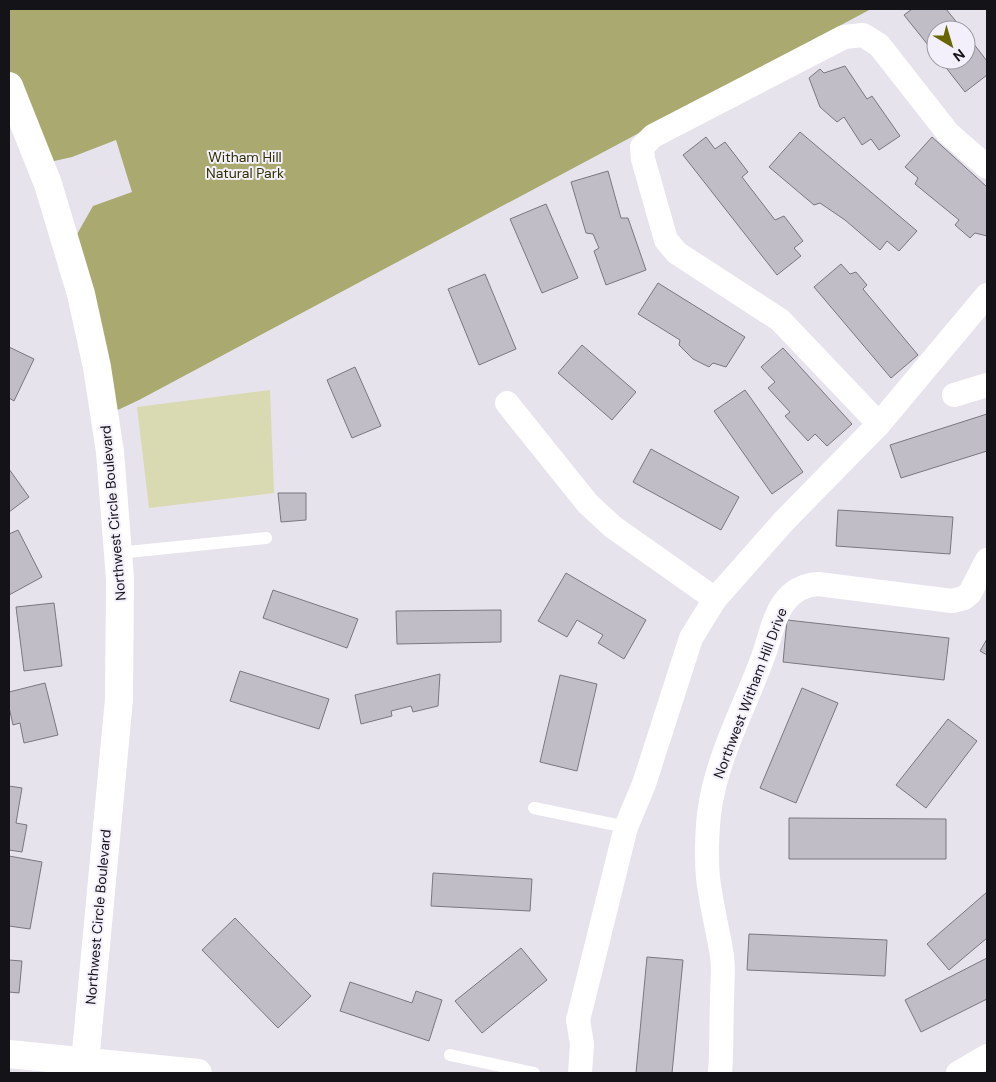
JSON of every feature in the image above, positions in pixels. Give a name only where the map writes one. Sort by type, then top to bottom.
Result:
[{"type":"main road","name":"Northwest Circle Boulevard","points":[[9,86],[48,184],[81,294],[98,367],[110,452],[120,579],[119,699],[84,1067]]},
{"type":"main road","points":[[9,1054],[84,1067],[198,1073]]},
{"type":"street","points":[[879,424],[780,320],[677,253],[666,240],[643,159],[642,147],[652,136],[844,36],[863,35],[879,45],[948,133],[987,167]]},
{"type":"street","points":[[580,1073],[582,1044],[578,1020],[626,827],[644,784],[691,638],[716,599],[784,521],[879,424],[987,295]]},
{"type":"street","points":[[954,395],[987,385]]},
{"type":"street","points":[[506,403],[588,504],[613,527],[716,599]]},
{"type":"street","name":"Northwest Witham Hill Drive","points":[[720,1073],[722,958],[708,877],[709,813],[717,775],[780,608],[795,591],[818,584],[952,601],[964,598],[970,593],[987,560]]},
{"type":"street","points":[[958,1073],[987,1056]]},
{"type":"lane","points":[[118,553],[266,538]]},
{"type":"lane","points":[[534,808],[626,827]]},
{"type":"lane","points":[[450,1055],[534,1073]]},
{"type":"green space","name":"Witham Hill Natural Park","points":[[9,9],[871,9],[139,400],[105,416],[68,250],[93,206],[132,192],[116,140],[72,157],[41,164],[9,86]]},
{"type":"green space","points":[[270,390],[274,493],[149,508],[137,407]]},
{"type":"building","points":[[912,9],[946,9],[955,20],[926,20],[926,42],[904,15]]},
{"type":"building","points":[[976,47],[987,61],[987,75],[965,92],[948,70],[976,70]]},
{"type":"building","points":[[845,66],[867,99],[872,96],[900,136],[879,150],[871,139],[862,145],[844,117],[837,122],[820,107],[809,78],[820,69],[824,73]]},
{"type":"building","points":[[800,132],[917,231],[899,251],[887,241],[880,250],[845,220],[820,203],[814,205],[769,167]]},
{"type":"building","points":[[706,137],[715,149],[725,142],[748,172],[742,177],[775,220],[784,216],[803,241],[794,248],[801,256],[777,275],[683,155]]},
{"type":"building","points":[[932,137],[987,187],[987,236],[975,233],[970,238],[955,225],[959,220],[915,184],[918,178],[905,167]]},
{"type":"building","points":[[608,171],[621,218],[628,218],[646,270],[606,285],[594,251],[599,248],[593,234],[586,233],[571,182]]},
{"type":"building","points":[[546,204],[578,278],[542,293],[510,219]]},
{"type":"building","points":[[841,264],[850,274],[856,272],[867,285],[863,289],[918,355],[891,378],[814,287]]},
{"type":"building","points":[[485,274],[516,349],[479,365],[448,289]]},
{"type":"building","points":[[658,283],[745,337],[726,367],[713,363],[709,367],[693,359],[679,345],[680,340],[638,314]]},
{"type":"building","points":[[582,345],[636,392],[612,420],[558,373]]},
{"type":"building","points":[[9,347],[34,359],[14,401],[9,398]]},
{"type":"building","points":[[783,348],[852,424],[827,446],[815,434],[808,441],[785,416],[790,412],[768,388],[775,382],[761,367]]},
{"type":"building","points":[[355,367],[381,426],[352,438],[327,380]]},
{"type":"building","points":[[745,390],[803,472],[772,494],[714,411]]},
{"type":"building","points":[[987,414],[987,451],[901,478],[890,445]]},
{"type":"building","points":[[651,449],[739,497],[721,530],[633,482]]},
{"type":"building","points":[[9,469],[29,497],[9,512]]},
{"type":"building","points":[[278,493],[306,493],[306,520],[281,522]]},
{"type":"building","points":[[838,510],[953,517],[950,554],[836,546]]},
{"type":"building","points":[[18,530],[42,577],[9,595],[9,534]]},
{"type":"building","points":[[566,573],[646,620],[624,659],[598,643],[603,635],[577,620],[567,637],[538,621]]},
{"type":"building","points":[[273,590],[358,619],[347,648],[263,618]]},
{"type":"building","points":[[54,603],[62,666],[24,671],[16,607]]},
{"type":"building","points":[[501,610],[501,642],[397,644],[396,611]]},
{"type":"building","points":[[787,620],[949,638],[944,680],[783,662]]},
{"type":"building","points":[[987,639],[987,655],[980,651]]},
{"type":"building","points":[[240,671],[329,699],[319,729],[230,701]]},
{"type":"building","points":[[440,674],[438,706],[413,712],[411,706],[391,711],[392,716],[361,724],[355,695]]},
{"type":"building","points":[[560,675],[597,684],[577,771],[540,762]]},
{"type":"building","points":[[45,683],[58,735],[24,743],[20,723],[13,725],[9,707],[9,692]]},
{"type":"building","points":[[802,688],[838,703],[796,803],[760,788]]},
{"type":"building","points":[[948,719],[977,741],[926,808],[896,785]]},
{"type":"building","points":[[9,786],[22,788],[16,823],[27,825],[22,852],[9,850]]},
{"type":"building","points":[[789,818],[946,819],[946,859],[789,859]]},
{"type":"building","points":[[9,856],[42,862],[30,929],[9,926]]},
{"type":"building","points":[[433,873],[532,879],[530,911],[431,906]]},
{"type":"building","points":[[987,892],[987,938],[949,970],[927,944]]},
{"type":"building","points":[[235,918],[311,996],[278,1028],[202,950]]},
{"type":"building","points":[[749,934],[887,940],[885,976],[747,970]]},
{"type":"building","points":[[521,948],[547,980],[482,1033],[455,1001]]},
{"type":"building","points":[[647,957],[683,960],[672,1073],[636,1073]]},
{"type":"building","points":[[987,958],[987,999],[921,1032],[905,1000]]},
{"type":"building","points":[[9,960],[22,961],[19,993],[9,992]]},
{"type":"building","points":[[350,982],[412,1003],[416,991],[442,1000],[429,1041],[340,1011]]}]
